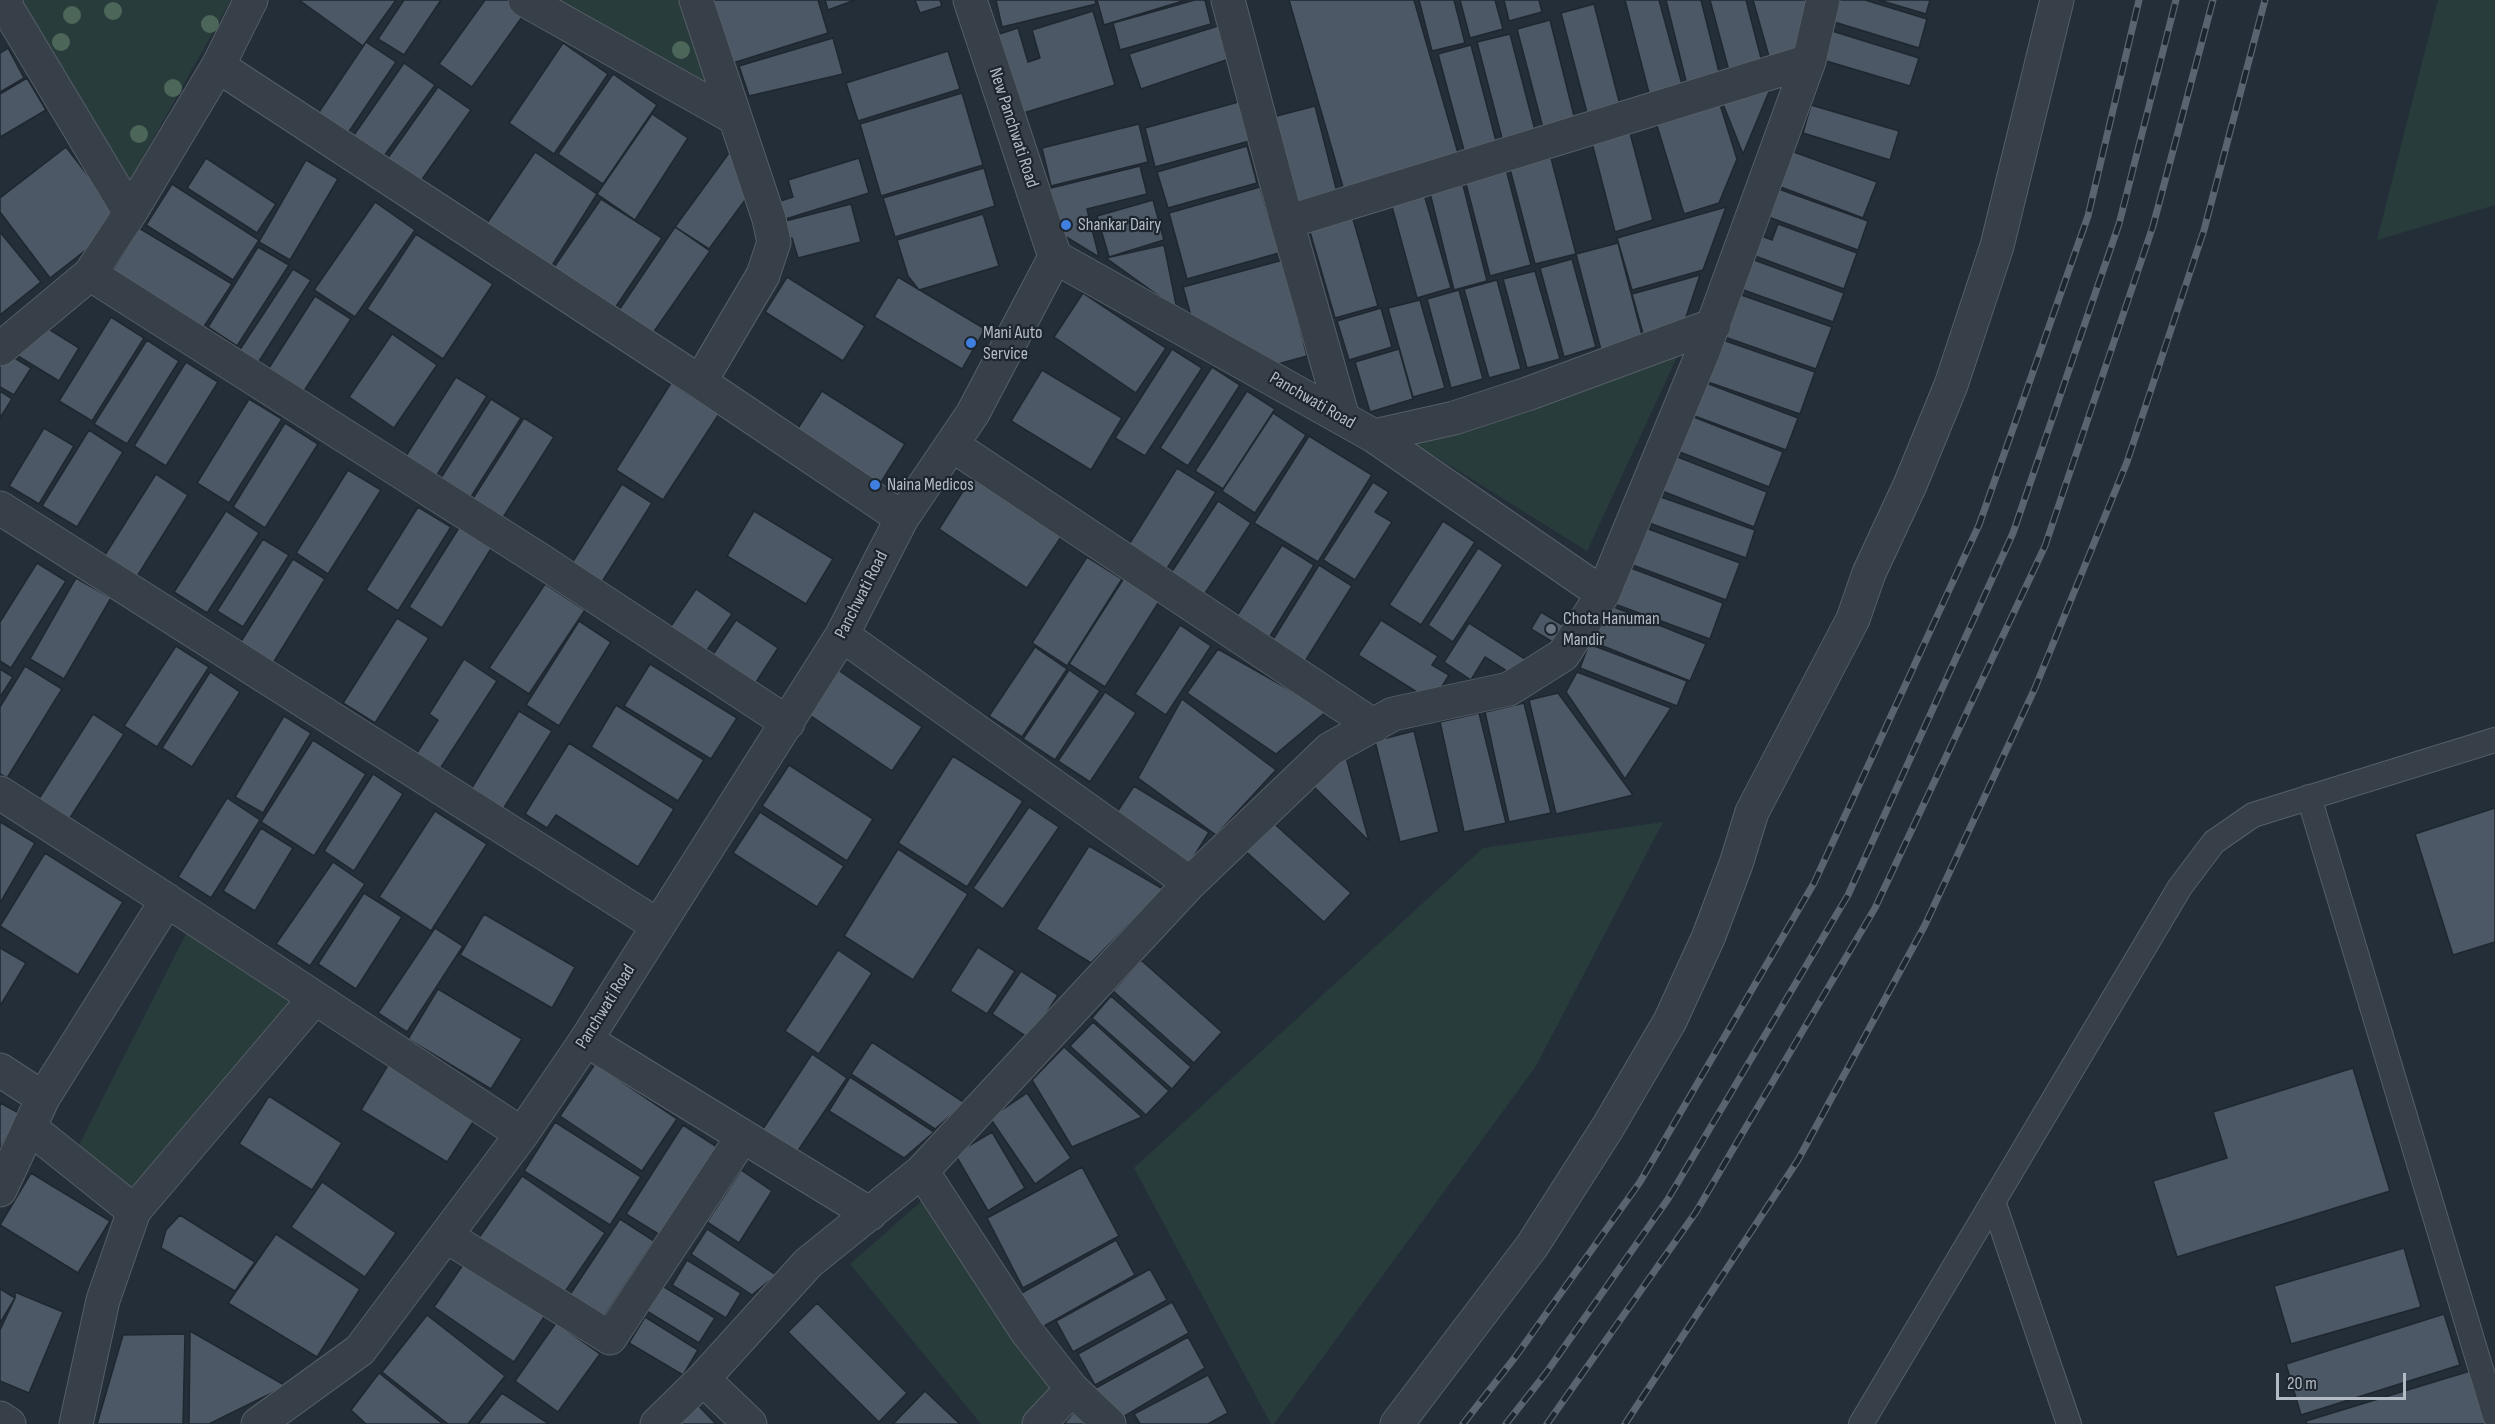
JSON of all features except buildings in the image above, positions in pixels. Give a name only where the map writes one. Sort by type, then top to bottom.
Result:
[{"type":"street","points":[[6,0],[7,8],[130,213]]},
{"type":"street","points":[[0,349],[90,274],[130,213],[218,66],[251,0]]},
{"type":"street","points":[[525,0],[735,118]]},
{"type":"street","points":[[696,0],[769,219],[774,242],[763,275],[700,382]]},
{"type":"street","name":"New Panchwati Road","points":[[970,0],[1055,257]]},
{"type":"street","points":[[1228,0],[1287,222],[1343,418]]},
{"type":"street","points":[[657,1424],[703,1379],[808,1263],[922,1171],[1190,883],[1330,749],[1393,714],[1509,689],[1563,655],[1603,594],[1713,326],[1809,61],[1823,0]]},
{"type":"street","points":[[1397,1424],[1532,1246],[1608,1127],[1670,1021],[1712,928],[1736,864],[1752,812],[1853,619],[1869,573],[1910,485],[1951,385],[1997,246],[2057,0]]},
{"type":"street","points":[[1287,222],[1809,61]]},
{"type":"street","points":[[218,66],[700,382],[902,518]]},
{"type":"street","name":"Panchwati Road","points":[[258,1424],[360,1350],[522,1134],[586,1040],[842,635],[902,518],[973,413],[1055,257],[1374,436],[1603,594]]},
{"type":"street","points":[[90,274],[540,560],[788,723]]},
{"type":"street","points":[[1374,436],[1475,411],[1713,326]]},
{"type":"street","points":[[952,445],[1374,726]]},
{"type":"street","points":[[0,507],[657,925]]},
{"type":"street","points":[[842,635],[1190,883]]},
{"type":"street","points":[[0,794],[167,900],[522,1134]]},
{"type":"street","points":[[0,1190],[43,1098],[167,900]]},
{"type":"street","points":[[76,1424],[103,1300],[134,1211],[314,999]]},
{"type":"street","points":[[586,1040],[870,1214]]},
{"type":"street","points":[[0,1070],[43,1098]]},
{"type":"street","points":[[29,1127],[134,1211]]},
{"type":"street","points":[[446,1236],[610,1338],[743,1136]]},
{"type":"street","points":[[922,1171],[1027,1332],[1072,1389],[1108,1424]]},
{"type":"street","points":[[703,1379],[750,1424]]},
{"type":"street","points":[[1040,1424],[1072,1389]]},
{"type":"street","points":[[0,1418],[9,1424]]},
{"type":"lane","points":[[1861,1424],[2180,887],[2214,842],[2253,815],[2495,740]]},
{"type":"lane","points":[[2309,797],[2495,1416]]},
{"type":"lane","points":[[1993,1201],[2069,1424]]},
{"type":"shaded area","points":[[18,0],[231,0],[130,180]]},
{"type":"shaded area","points":[[525,0],[696,0],[735,118]]},
{"type":"shaded area","points":[[2438,0],[2495,0],[2495,205],[2377,240]]},
{"type":"shaded area","points":[[1679,353],[1587,551],[1412,442]]},
{"type":"shaded area","points":[[1663,822],[1536,1066],[1274,1424],[1271,1424],[1134,1168],[1483,848]]},
{"type":"shaded area","points":[[190,926],[296,1005],[137,1196],[77,1149]]},
{"type":"shaded area","points":[[923,1200],[1062,1390],[1022,1424],[981,1424],[850,1264]]},
{"type":"railway","points":[[1463,1424],[1516,1356],[1640,1182],[1814,883],[1979,525],[2088,216],[2139,0]]},
{"type":"railway","points":[[1506,1424],[1546,1373],[1668,1199],[1848,895],[2013,533],[2119,224],[2176,0]]},
{"type":"railway","points":[[1547,1424],[1696,1212],[1875,908],[2045,546],[2153,226],[2213,0]]},
{"type":"railway","points":[[1625,1424],[1798,1160],[1925,925],[2035,688],[2127,462],[2204,230],[2265,0]]},
{"type":"place","name":"Shankar Dairy","points":[[1066,225]]},
{"type":"place","name":"Mani Auto Service","points":[[971,343]]},
{"type":"place","name":"Naina Medicos","points":[[875,485]]},
{"type":"place","name":"Chota Hanuman Mandir","points":[[1551,629]]}]
